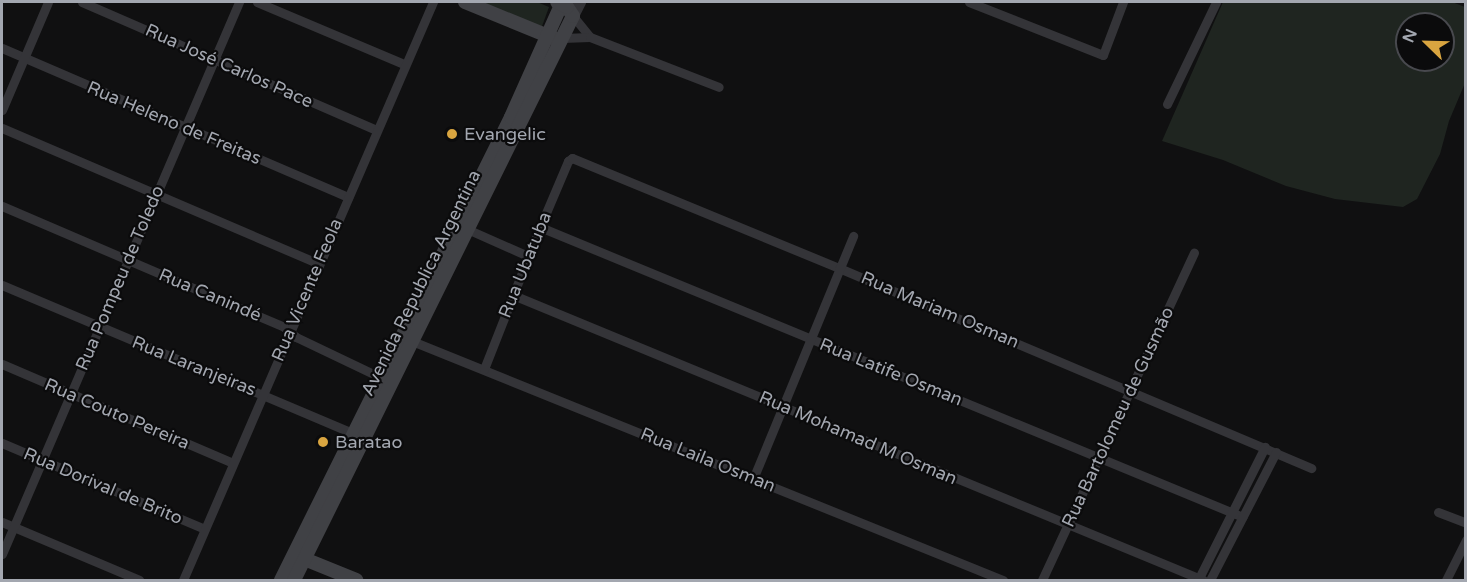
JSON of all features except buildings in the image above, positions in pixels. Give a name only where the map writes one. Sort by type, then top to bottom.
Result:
[{"type":"main road","points":[[465,2],[547,37],[562,38]]},
{"type":"main road","points":[[560,2],[573,16]]},
{"type":"main road","name":"Avenida Republica Argentina","points":[[281,580],[299,556],[407,339],[511,117],[560,2]]},
{"type":"main road","name":"Avenida Republica Argentina","points":[[407,339],[467,229],[573,16]]},
{"type":"main road","points":[[299,556],[356,580]]},
{"type":"main road","name":"Avenida Republica Argentina","points":[[294,580],[299,556]]},
{"type":"street","points":[[2,110],[48,2]]},
{"type":"street","name":"Rua José Carlos Pace","points":[[82,2],[376,130]]},
{"type":"street","name":"Rua Pompeu de Toledo","points":[[2,554],[239,2]]},
{"type":"street","points":[[257,2],[404,64]]},
{"type":"street","name":"Rua Vicente Feola","points":[[183,580],[404,64],[434,2]]},
{"type":"street","name":"Avenida Republica Argentina","points":[[573,16],[580,2]]},
{"type":"street","points":[[969,2],[1103,55],[1123,2]]},
{"type":"street","points":[[1167,104],[1216,2]]},
{"type":"street","points":[[573,16],[590,37]]},
{"type":"street","points":[[562,38],[590,37],[719,87]]},
{"type":"street","name":"Rua Heleno de Freitas","points":[[2,48],[348,197]]},
{"type":"street","points":[[2,128],[319,264]]},
{"type":"street","name":"Rua Mariam Osman","points":[[568,161],[577,159],[1311,468]]},
{"type":"street","name":"Rua Ubatuba","points":[[484,369],[568,161]]},
{"type":"street","name":"Rua Canindé","points":[[2,206],[284,327],[289,332],[385,384]]},
{"type":"street","name":"Rua Latife Osman","points":[[540,227],[1243,517]]},
{"type":"street","points":[[467,229],[528,256]]},
{"type":"street","points":[[753,479],[853,236]]},
{"type":"street","name":"Rua Bartolomeu de Gusmão","points":[[1042,580],[1194,253]]},
{"type":"street","name":"Rua Laranjeiras","points":[[2,285],[360,433]]},
{"type":"street","name":"Rua Mohamad M Osman","points":[[513,295],[1200,580]]},
{"type":"street","name":"Rua Laila Osman","points":[[407,339],[1003,580]]},
{"type":"street","name":"Rua Couto Pereira","points":[[2,364],[233,463]]},
{"type":"street","name":"Rua Dorival de Brito","points":[[2,443],[205,530]]},
{"type":"street","points":[[1200,580],[1265,447]]},
{"type":"street","points":[[1210,580],[1276,452]]},
{"type":"street","points":[[1438,512],[1466,523]]},
{"type":"street","points":[[2,522],[139,580]]},
{"type":"street","points":[[1446,580],[1466,540]]},
{"type":"shaded area","points":[[477,2],[537,2],[549,7],[541,29]]},
{"type":"shaded area","points":[[1223,2],[1452,2],[1465,7],[1465,83],[1449,121],[1440,154],[1417,199],[1403,207],[1335,199],[1286,186],[1223,160],[1162,141]]},
{"type":"place","name":"Evangelic","points":[[452,134]]},
{"type":"place","name":"Baratao","points":[[323,442]]}]
